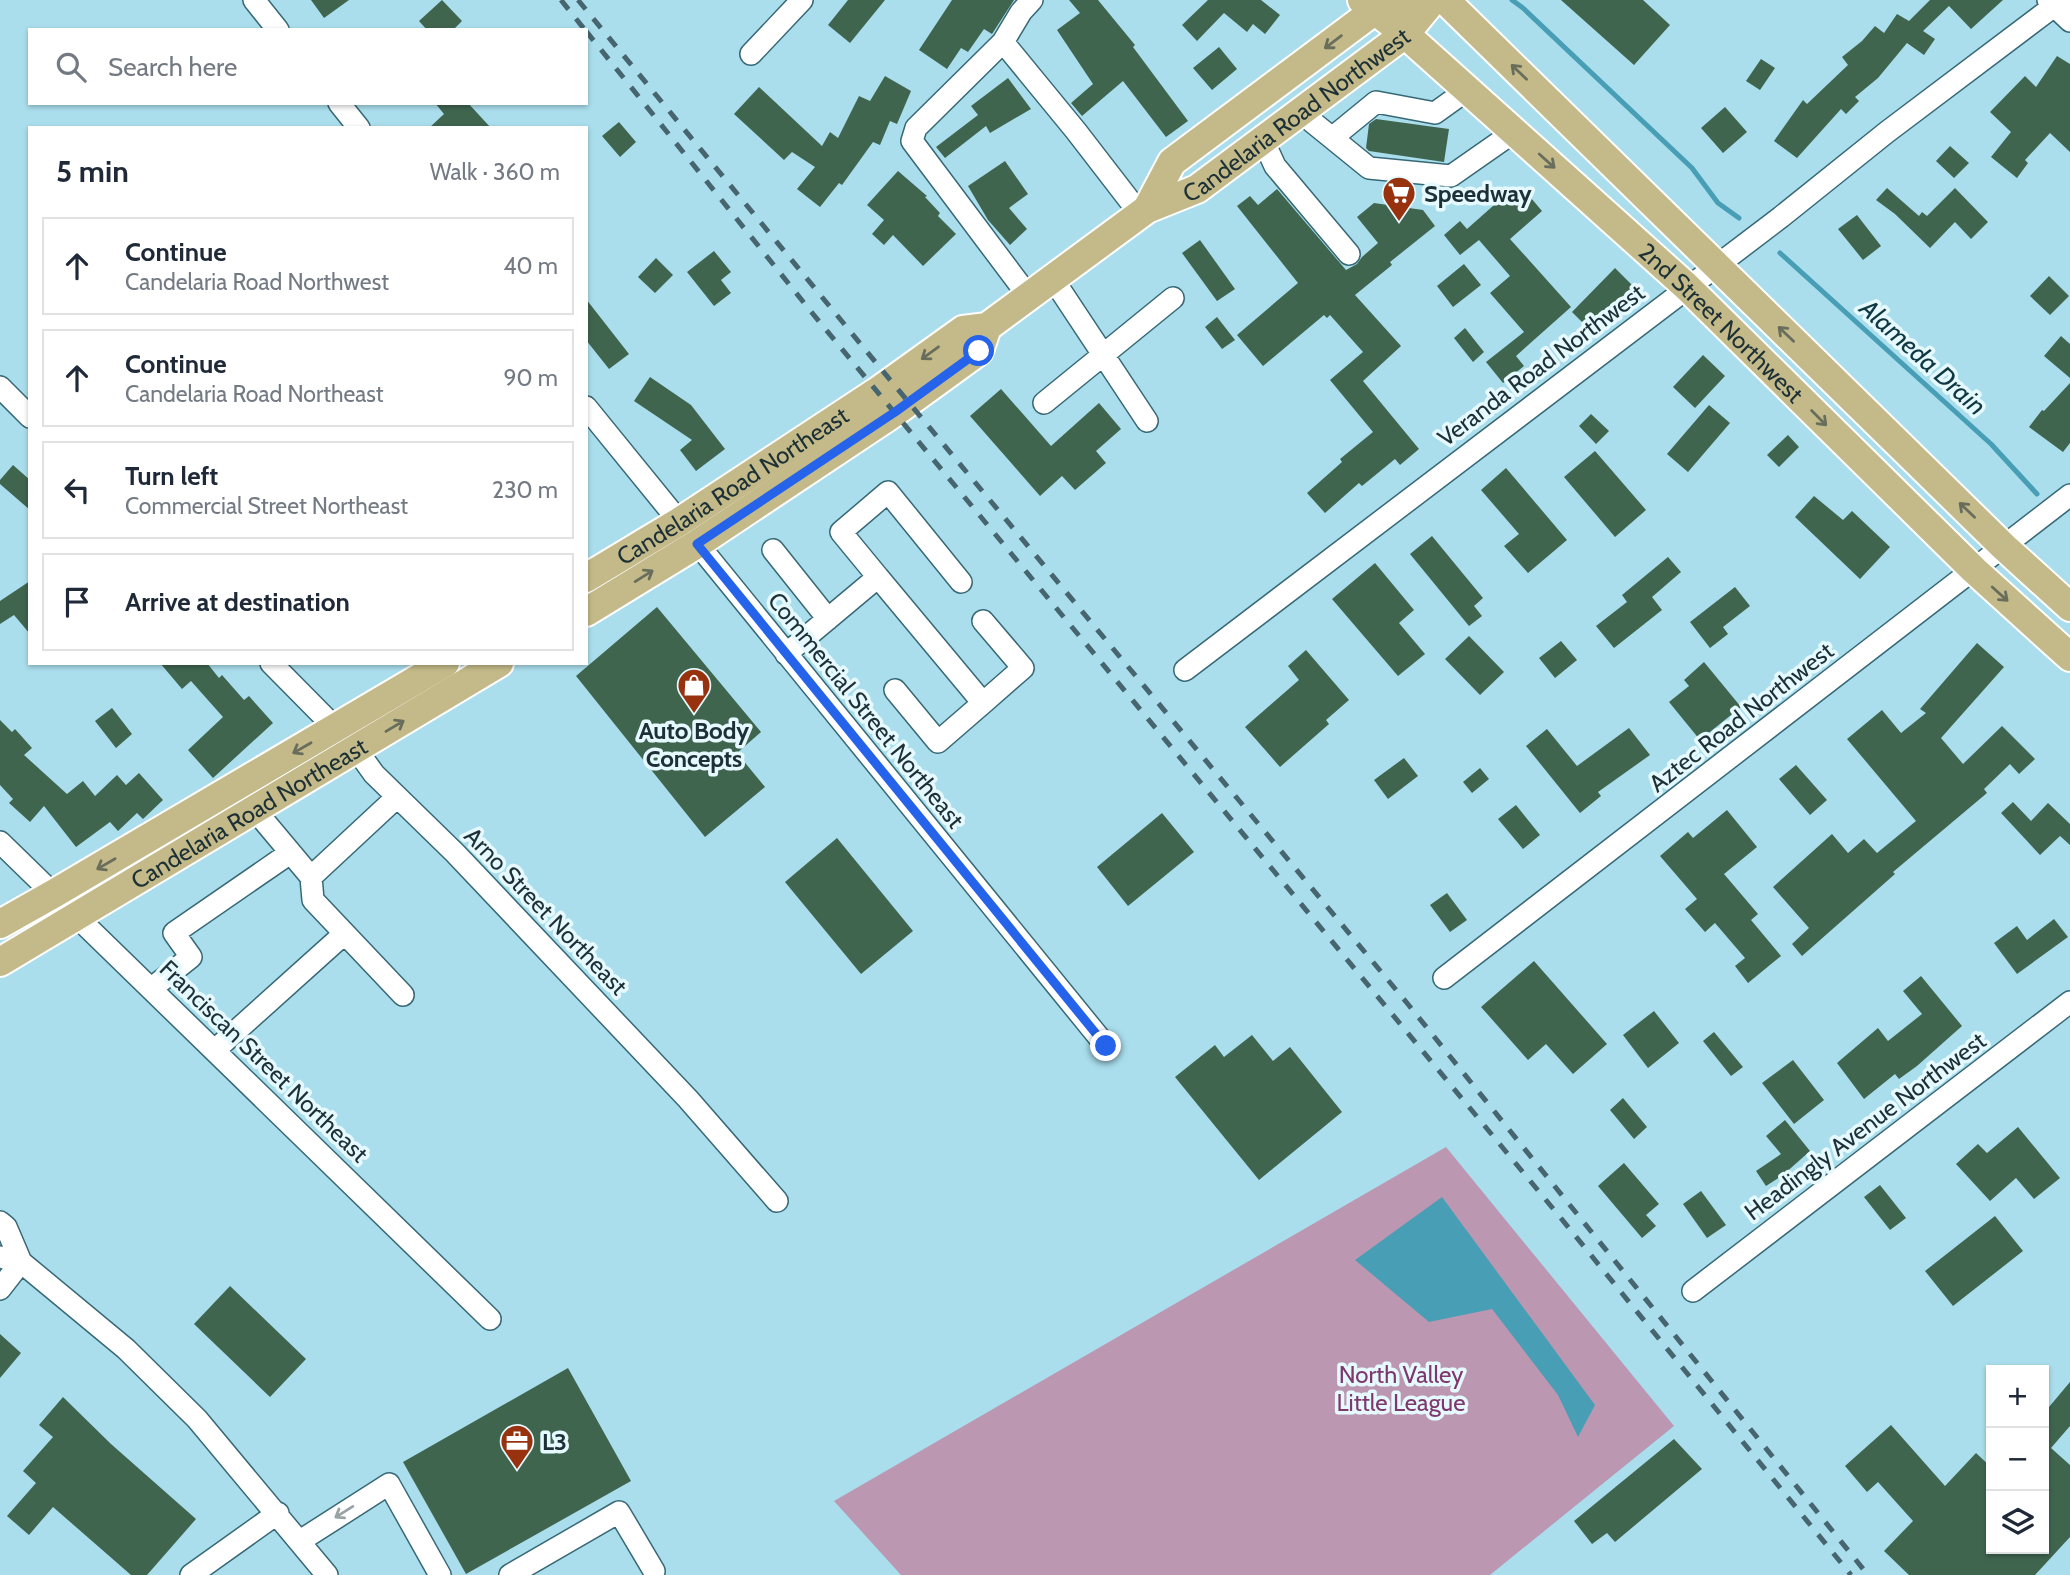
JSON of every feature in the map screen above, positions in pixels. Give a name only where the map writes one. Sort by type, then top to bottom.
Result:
[{"type":"main road","name":"Candelaria Road Northwest","points":[[1143,212],[1172,162],[1368,6],[1414,0]]},
{"type":"main road","name":"Candelaria Road Northwest","points":[[887,402],[979,351],[987,327],[1143,212],[1197,190],[1405,34],[1433,0]]},
{"type":"main road","name":"2nd Street Northwest","points":[[1445,0],[2004,547],[2070,607]]},
{"type":"main road","name":"2nd Street Northwest","points":[[1368,6],[1405,34],[1687,288],[1974,570],[2070,657]]},
{"type":"main road","name":"Candelaria Road Northeast","points":[[588,578],[887,402]]},
{"type":"main road","name":"Candelaria Road Northeast","points":[[588,611],[697,544],[887,402]]},
{"type":"main road","name":"Candelaria Road Northeast","points":[[0,924],[442,665]]},
{"type":"main road","name":"Candelaria Road Northeast","points":[[0,962],[496,665]]},
{"type":"street","points":[[254,0],[276,28]]},
{"type":"street","points":[[751,54],[802,0]]},
{"type":"street","points":[[1029,297],[912,141],[916,128],[1003,42],[1021,12],[1032,0]]},
{"type":"street","points":[[2055,2],[2070,21]]},
{"type":"street","name":"Veranda Road Northwest","points":[[1185,670],[1717,266],[2055,2]]},
{"type":"street","points":[[1003,42],[1143,212]]},
{"type":"street","points":[[1332,138],[1376,102],[1435,113],[1467,90]]},
{"type":"street","points":[[341,105],[357,126]]},
{"type":"street","points":[[1300,112],[1369,167],[1451,176],[1514,132]]},
{"type":"street","points":[[1263,140],[1275,166],[1349,254]]},
{"type":"street","points":[[1053,279],[1147,421]]},
{"type":"street","points":[[1044,403],[1174,298]]},
{"type":"street","points":[[0,387],[28,415]]},
{"type":"street","name":"Commercial Street Northeast","points":[[588,409],[1106,1046]]},
{"type":"street","points":[[961,582],[888,492],[841,532],[983,703]]},
{"type":"street","name":"Aztec Road Northwest","points":[[1444,978],[2070,495]]},
{"type":"street","points":[[773,550],[828,619]]},
{"type":"street","points":[[786,654],[878,577]]},
{"type":"street","points":[[895,691],[938,742],[1023,668],[983,621]]},
{"type":"street","name":"Arno Street Northeast","points":[[273,665],[356,749],[374,774],[455,853],[688,1099],[777,1201]]},
{"type":"street","points":[[311,877],[397,797]]},
{"type":"street","points":[[254,809],[311,877],[313,900],[403,995]]},
{"type":"street","name":"Franciscan Street Northeast","points":[[0,842],[490,1318]]},
{"type":"street","points":[[152,988],[191,957],[173,933],[290,853]]},
{"type":"street","points":[[215,1050],[344,934]]},
{"type":"street","name":"Headingly Avenue Northwest","points":[[1693,1291],[2070,1002]]},
{"type":"street","points":[[0,1222],[6,1227],[10,1260],[0,1289]]},
{"type":"street","points":[[10,1260],[126,1349],[188,1410],[278,1513],[327,1575]]},
{"type":"street","points":[[300,1541],[389,1484],[440,1575]]},
{"type":"street","points":[[191,1575],[278,1513]]},
{"type":"street","points":[[510,1575],[619,1513],[654,1571]]},
{"type":"green space","name":"North Valley Little League","points":[[1446,1147],[1674,1426],[1490,1575],[901,1575],[834,1501]]},
{"type":"water","points":[[1442,1197],[1595,1405],[1578,1437],[1558,1395],[1492,1309],[1429,1322],[1355,1260]]},
{"type":"building","points":[[311,0],[349,0],[324,18]]},
{"type":"building","points":[[442,0],[462,21],[455,28],[425,28],[419,21]]},
{"type":"building","points":[[848,0],[885,0],[850,43],[828,25]]},
{"type":"building","points":[[952,0],[1014,0],[992,34],[984,29],[968,52],[961,48],[947,69],[919,50]]},
{"type":"building","points":[[1069,0],[1098,0],[1135,45],[1133,47],[1188,121],[1166,137],[1123,81],[1082,116],[1071,103],[1093,84],[1057,30],[1080,13]]},
{"type":"building","points":[[1208,0],[1261,0],[1280,15],[1265,34],[1253,24],[1247,32],[1224,13],[1197,41],[1182,25]]},
{"type":"building","points":[[1561,0],[1643,0],[1670,25],[1634,65]]},
{"type":"building","points":[[1930,0],[2003,0],[1971,29],[1949,6],[1923,31],[1935,39],[1924,55],[1907,43],[1878,78],[1855,97],[1859,101],[1846,114],[1841,109],[1797,158],[1774,141],[1803,100],[1807,104],[1848,65],[1842,57],[1875,26],[1884,33],[1897,14],[1909,21]]},
{"type":"building","points":[[1219,47],[1237,69],[1212,90],[1193,68]]},
{"type":"building","points":[[2057,56],[2070,64],[2070,152],[2050,133],[2025,160],[2028,163],[2017,178],[1991,157],[2011,132],[1990,112],[2025,76],[2036,87]]},
{"type":"building","points":[[1761,59],[1775,68],[1760,90],[1746,81]]},
{"type":"building","points":[[885,76],[911,91],[897,124],[890,121],[880,145],[873,142],[842,185],[839,183],[820,207],[797,189],[815,167],[792,152],[784,160],[734,114],[759,87],[822,146],[830,132],[838,138],[859,96],[870,101]]},
{"type":"building","points":[[1008,78],[1031,109],[990,133],[986,126],[945,158],[936,147],[978,115],[971,106]]},
{"type":"building","points":[[437,105],[470,105],[489,126],[431,126],[444,114]]},
{"type":"building","points":[[1725,107],[1747,132],[1723,153],[1701,128]]},
{"type":"building","points":[[1376,119],[1449,129],[1444,162],[1369,151],[1366,148],[1369,124]]},
{"type":"building","points":[[619,122],[636,142],[620,157],[602,136]]},
{"type":"building","points":[[1950,146],[1969,163],[1954,178],[1936,161]]},
{"type":"building","points":[[1005,161],[1028,194],[1009,208],[1027,229],[1010,245],[988,220],[968,186]]},
{"type":"building","points":[[898,171],[927,196],[925,197],[940,213],[938,216],[956,234],[923,266],[893,235],[884,245],[872,234],[884,220],[867,205]]},
{"type":"building","points":[[1887,188],[1919,216],[1922,212],[1927,216],[1955,188],[1988,222],[1971,239],[1955,222],[1930,248],[1895,214],[1876,200]]},
{"type":"building","points":[[1277,189],[1346,270],[1357,264],[1378,243],[1357,217],[1374,203],[1423,210],[1435,226],[1390,262],[1392,265],[1355,295],[1401,346],[1363,381],[1419,449],[1400,465],[1395,459],[1362,486],[1359,483],[1325,513],[1307,493],[1342,462],[1340,459],[1373,432],[1330,380],[1363,352],[1330,315],[1327,318],[1324,315],[1263,366],[1237,335],[1298,283],[1237,206],[1250,196],[1258,205]]},
{"type":"building","points":[[1511,190],[1523,205],[1531,198],[1542,211],[1510,239],[1571,307],[1516,356],[1524,366],[1503,383],[1486,362],[1524,332],[1490,293],[1510,276],[1479,240],[1460,255],[1444,235],[1460,221],[1467,229]]},
{"type":"building","points":[[1857,215],[1881,246],[1863,260],[1838,229]]},
{"type":"building","points":[[1200,240],[1235,289],[1217,301],[1182,253]]},
{"type":"building","points":[[714,251],[731,272],[721,280],[731,293],[714,306],[687,272]]},
{"type":"building","points":[[656,258],[673,275],[655,293],[638,277]]},
{"type":"building","points":[[1464,264],[1481,285],[1453,307],[1437,286]]},
{"type":"building","points":[[1615,268],[1633,286],[1590,330],[1572,312]]},
{"type":"building","points":[[2049,276],[2069,296],[2050,315],[2030,296]]},
{"type":"building","points":[[588,302],[629,354],[609,369],[588,343]]},
{"type":"building","points":[[1217,317],[1235,340],[1222,349],[1205,327]]},
{"type":"building","points":[[1465,328],[1484,352],[1473,362],[1454,338]]},
{"type":"building","points":[[2061,336],[2070,344],[2070,378],[2044,356]]},
{"type":"building","points":[[1703,355],[1725,376],[1695,408],[1673,387]]},
{"type":"building","points":[[650,377],[691,405],[725,449],[696,471],[680,450],[692,440],[634,401]]},
{"type":"building","points":[[2070,383],[2070,443],[2063,452],[2029,427]]},
{"type":"building","points":[[1001,389],[1051,446],[1099,403],[1121,429],[1096,451],[1106,463],[1075,490],[1062,476],[1040,496],[970,416]]},
{"type":"building","points":[[1709,405],[1730,423],[1688,472],[1667,454]]},
{"type":"building","points":[[1591,414],[1609,431],[1596,444],[1579,426]]},
{"type":"building","points":[[1788,435],[1799,447],[1779,467],[1767,455]]},
{"type":"building","points":[[1595,451],[1646,510],[1615,537],[1564,477]]},
{"type":"building","points":[[13,465],[28,478],[28,508],[0,484],[0,480]]},
{"type":"building","points":[[1506,468],[1567,540],[1528,573],[1504,546],[1519,534],[1481,490]]},
{"type":"building","points":[[1814,496],[1843,520],[1852,511],[1890,547],[1860,579],[1795,517]]},
{"type":"building","points":[[1432,536],[1483,598],[1474,606],[1482,616],[1469,626],[1410,554]]},
{"type":"building","points":[[1668,557],[1681,572],[1652,597],[1662,610],[1614,648],[1596,626],[1627,602],[1622,595]]},
{"type":"building","points":[[1375,563],[1414,610],[1399,623],[1425,654],[1398,676],[1332,599]]},
{"type":"building","points":[[28,582],[28,632],[14,615],[0,624],[0,601]]},
{"type":"building","points":[[1735,587],[1750,606],[1723,627],[1728,634],[1710,648],[1690,622]]},
{"type":"building","points":[[657,607],[761,732],[737,753],[765,787],[705,837],[576,676]]},
{"type":"building","points":[[1469,636],[1504,672],[1480,695],[1445,659]]},
{"type":"building","points":[[1561,641],[1577,660],[1555,678],[1539,658]]},
{"type":"building","points":[[1977,643],[2004,667],[1941,738],[1963,764],[2002,726],[2035,759],[2019,774],[2010,764],[1984,789],[1987,793],[1893,872],[1895,874],[1802,956],[1792,944],[1809,928],[1773,887],[1832,834],[1848,853],[1864,839],[1877,853],[1916,821],[1847,739],[1882,710],[1901,733],[1926,713],[1920,709]]},
{"type":"building","points":[[1306,650],[1349,700],[1326,720],[1329,724],[1280,767],[1245,727],[1299,680],[1288,666]]},
{"type":"building","points":[[1704,662],[1741,707],[1700,740],[1669,702],[1689,686],[1684,680]]},
{"type":"building","points":[[162,665],[209,665],[219,678],[222,675],[244,700],[249,696],[273,723],[213,778],[188,750],[223,717],[191,681],[182,689]]},
{"type":"building","points":[[112,708],[132,734],[116,748],[95,721]]},
{"type":"building","points":[[0,720],[12,732],[15,729],[32,748],[24,755],[67,794],[83,781],[95,796],[117,775],[126,785],[139,773],[163,800],[143,819],[137,813],[118,831],[110,822],[76,847],[44,806],[30,822],[9,803],[13,799],[0,785]]},
{"type":"building","points":[[1629,728],[1650,755],[1598,792],[1601,796],[1580,813],[1526,746],[1547,729],[1577,766]]},
{"type":"building","points":[[1404,758],[1418,776],[1388,799],[1374,780]]},
{"type":"building","points":[[1796,765],[1827,800],[1810,815],[1779,779]]},
{"type":"building","points":[[1480,768],[1489,779],[1472,793],[1463,782]]},
{"type":"building","points":[[2013,802],[2031,821],[2048,803],[2070,824],[2070,845],[2060,836],[2040,855],[2001,813]]},
{"type":"building","points":[[1516,805],[1540,835],[1523,849],[1498,819]]},
{"type":"building","points":[[1727,810],[1757,847],[1724,874],[1758,914],[1751,920],[1781,956],[1748,983],[1735,966],[1745,958],[1715,923],[1705,932],[1685,909],[1697,899],[1660,856],[1688,832],[1693,838]]},
{"type":"building","points":[[1162,813],[1194,852],[1128,906],[1097,867]]},
{"type":"building","points":[[837,838],[913,931],[861,974],[785,882]]},
{"type":"building","points":[[1447,893],[1467,920],[1450,932],[1430,905]]},
{"type":"building","points":[[2054,919],[2068,937],[2017,974],[1994,943],[2017,926],[2027,940]]},
{"type":"building","points":[[1534,961],[1607,1044],[1573,1074],[1546,1044],[1528,1060],[1481,1007]]},
{"type":"building","points":[[1921,976],[1962,1026],[1917,1066],[1899,1079],[1895,1074],[1864,1099],[1837,1063],[1878,1028],[1888,1041],[1922,1014],[1903,991]]},
{"type":"building","points":[[1654,1011],[1679,1043],[1648,1068],[1623,1035]]},
{"type":"building","points":[[1714,1032],[1743,1067],[1731,1076],[1703,1041]]},
{"type":"building","points":[[1252,1035],[1273,1061],[1290,1047],[1342,1112],[1259,1180],[1175,1077],[1215,1045],[1224,1057]]},
{"type":"building","points":[[1793,1060],[1824,1100],[1794,1124],[1762,1083]]},
{"type":"building","points":[[1623,1098],[1647,1127],[1634,1139],[1610,1110]]},
{"type":"building","points":[[1785,1120],[1810,1151],[1766,1186],[1756,1171],[1781,1154],[1766,1136]]},
{"type":"building","points":[[2018,1127],[2060,1178],[2034,1199],[2016,1178],[1990,1201],[1956,1164],[1978,1144],[1987,1153]]},
{"type":"building","points":[[1624,1163],[1659,1204],[1646,1215],[1656,1226],[1642,1238],[1598,1186]]},
{"type":"building","points":[[1880,1185],[1906,1218],[1890,1230],[1864,1197]]},
{"type":"building","points":[[1701,1191],[1726,1225],[1707,1238],[1683,1204]]},
{"type":"building","points":[[1995,1216],[2023,1251],[1953,1306],[1925,1271]]},
{"type":"building","points":[[230,1286],[306,1359],[270,1397],[194,1324]]},
{"type":"building","points":[[0,1334],[21,1353],[0,1378]]},
{"type":"building","name":"L3","points":[[568,1368],[631,1481],[466,1574],[403,1462]]},
{"type":"building","points":[[2070,1382],[2070,1426],[2051,1448],[2070,1465],[2070,1537],[2035,1575],[1909,1575],[1884,1551],[1913,1521],[1878,1482],[1867,1492],[1845,1466],[1891,1425],[1945,1486],[1976,1453],[1986,1462],[1986,1554],[2049,1554],[2049,1407]]},
{"type":"building","points":[[63,1397],[111,1444],[196,1519],[147,1575],[131,1575],[53,1507],[29,1535],[7,1516],[36,1483],[23,1471],[53,1437],[39,1425]]},
{"type":"building","points":[[1674,1439],[1702,1469],[1615,1542],[1607,1533],[1592,1544],[1574,1521]]},
{"type":"waterway","name":"Alameda Drain","points":[[1512,0],[1692,168],[1718,203],[1739,218]]},
{"type":"waterway","name":"Alameda Drain","points":[[1780,253],[1991,444],[2037,494]]},
{"type":"railway","points":[[561,0],[583,28]]},
{"type":"railway","points":[[578,0],[1407,1003],[1868,1575]]},
{"type":"railway","points":[[588,33],[813,314],[1560,1217],[1851,1575]]},
{"type":"place","name":"Speedway","points":[[1399,223]]},
{"type":"place","name":"Auto Body Concepts","points":[[694,715]]},
{"type":"place","name":"L3","points":[[517,1471]]},
{"type":"route","points":[[979,351],[895,412],[697,544],[1106,1046]]}]
